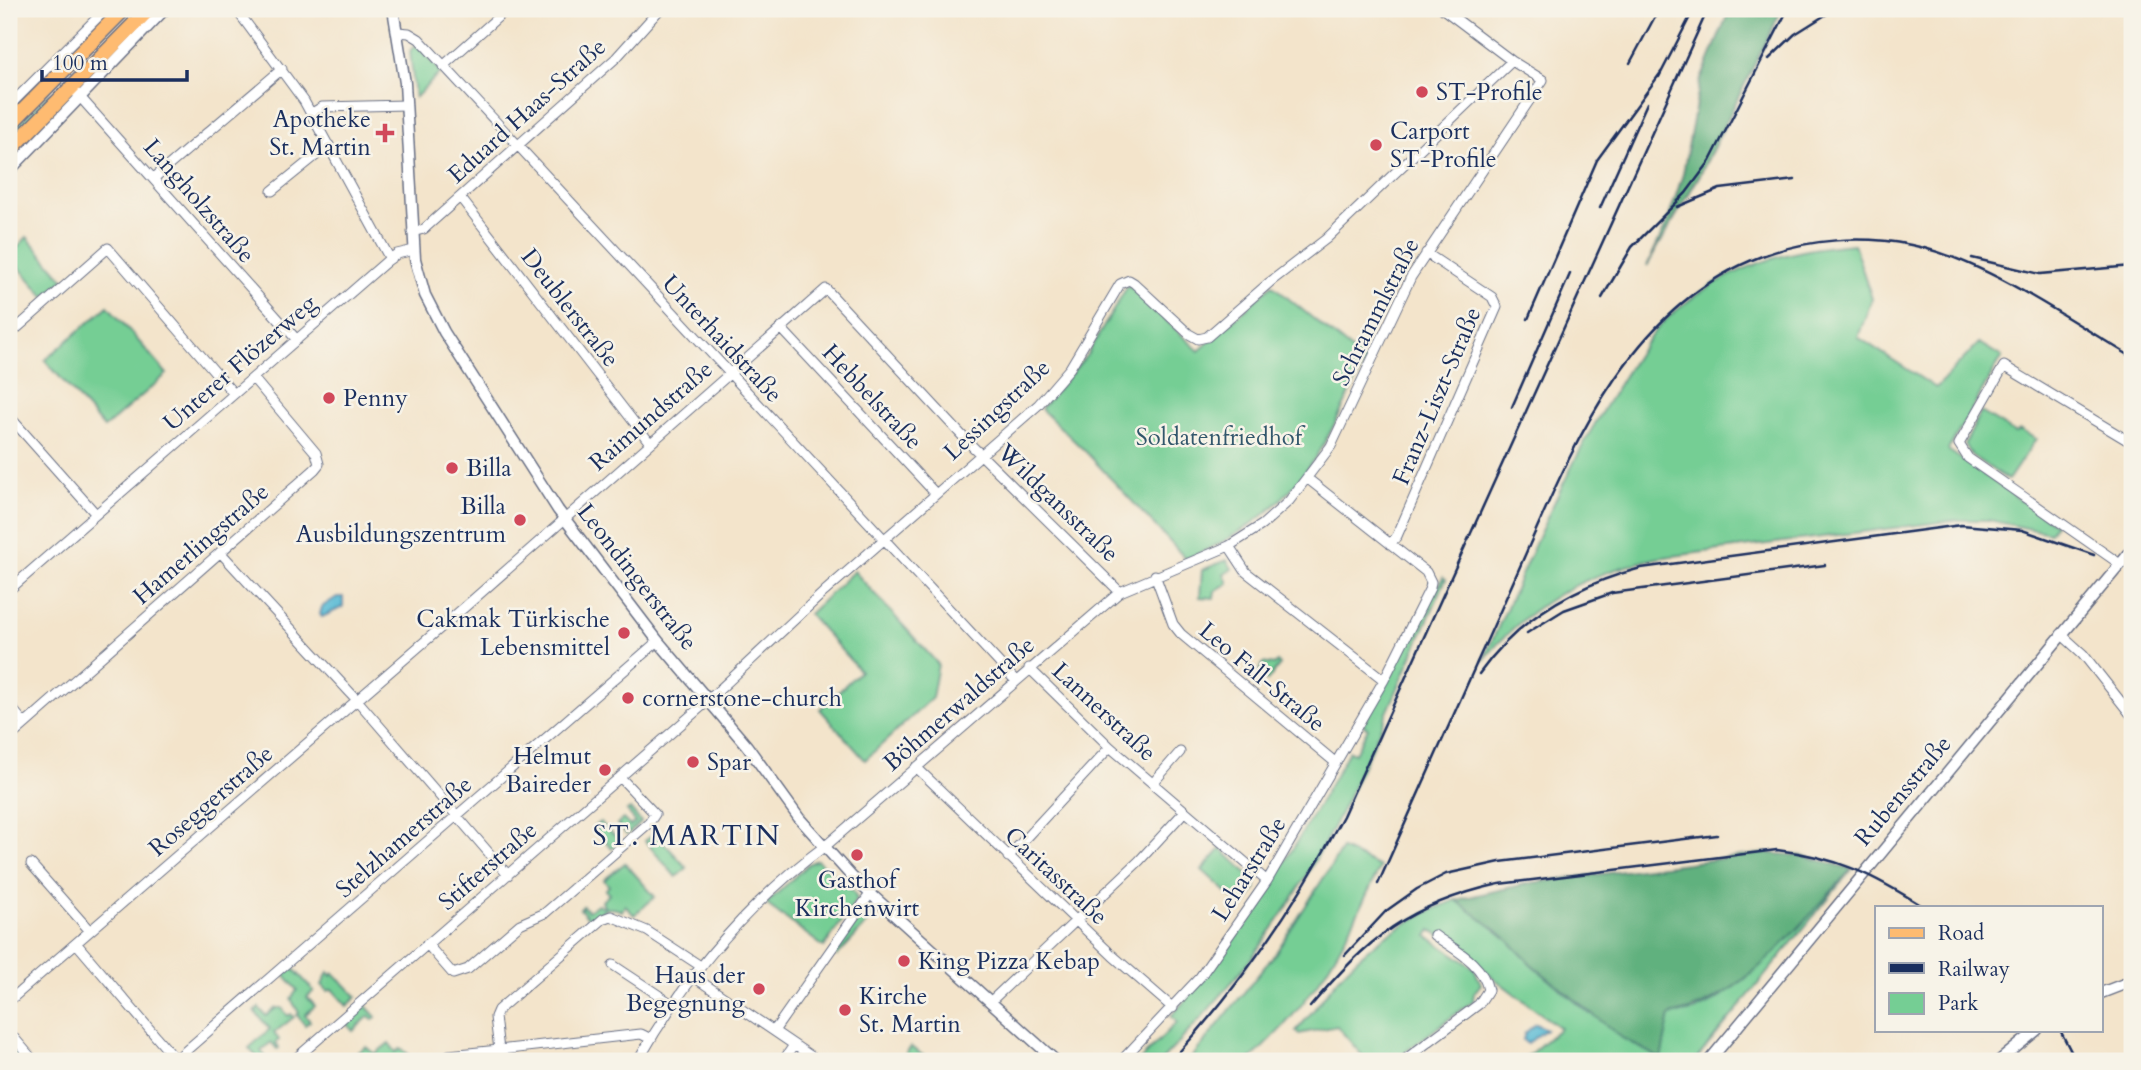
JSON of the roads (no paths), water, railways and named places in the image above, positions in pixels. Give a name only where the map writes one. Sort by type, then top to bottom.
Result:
[{"type":"main road","points":[[9,125],[124,9]]},
{"type":"main road","points":[[9,151],[75,92],[149,9]]},
{"type":"main road","points":[[9,116],[51,75],[84,50]]},
{"type":"street","points":[[9,106],[106,9]]},
{"type":"street","points":[[9,171],[75,92],[165,9]]},
{"type":"street","points":[[236,9],[312,113],[390,259]]},
{"type":"street","name":"Leondingerstraße","points":[[393,9],[406,105],[414,250],[421,284],[435,318],[564,517],[658,641],[824,847],[870,894],[1056,1061]]},
{"type":"street","points":[[443,66],[507,9]]},
{"type":"street","name":"Eduard Haas-Straße","points":[[412,232],[424,229],[616,58],[660,9]]},
{"type":"street","points":[[1443,9],[1512,61]]},
{"type":"street","name":"Unterhaidstraße","points":[[398,32],[414,35],[1015,680]]},
{"type":"street","name":"Schrammlstraße","points":[[1120,592],[1229,546],[1262,525],[1308,479],[1331,446],[1404,290],[1543,80],[1512,61]]},
{"type":"street","name":"Lessingstraße","points":[[707,700],[935,493],[1038,405],[1070,368],[1121,284],[1129,280],[1134,283],[1189,334],[1198,339],[1207,337],[1269,282],[1326,239],[1512,61]]},
{"type":"street","points":[[154,178],[282,69]]},
{"type":"street","name":"Langholzstraße","points":[[75,92],[297,340]]},
{"type":"street","points":[[312,113],[322,107],[406,105]]},
{"type":"street","points":[[272,191],[329,145]]},
{"type":"street","name":"Deublerstraße","points":[[460,197],[650,443]]},
{"type":"street","points":[[9,335],[108,248],[234,394]]},
{"type":"street","name":"Unterer Flözerweg","points":[[9,590],[390,259],[414,250]]},
{"type":"street","name":"Franz-Liszt-Straße","points":[[1390,544],[1397,536],[1497,307],[1492,297],[1426,253]]},
{"type":"street","name":"Wildgansstraße","points":[[826,289],[980,455],[1120,592]]},
{"type":"street","name":"Raimundstraße","points":[[564,517],[826,289]]},
{"type":"street","name":"Hebbelstraße","points":[[781,328],[935,493]]},
{"type":"street","points":[[2120,564],[1968,458],[1959,444],[2004,366],[2132,443]]},
{"type":"street","name":"Hamerlingstraße","points":[[9,738],[319,464],[316,453],[253,378]]},
{"type":"street","points":[[9,416],[95,513]]},
{"type":"street","name":"Leharstraße","points":[[1121,1061],[1173,1008],[1220,950],[1267,881],[1384,680],[1431,582],[1426,572],[1308,479]]},
{"type":"street","name":"Roseggerstraße","points":[[9,1001],[357,701],[564,517]]},
{"type":"street","points":[[1229,546],[1246,572],[1384,680]]},
{"type":"street","name":"Rubensstraße","points":[[1709,1061],[2132,550]]},
{"type":"street","points":[[220,552],[357,701],[508,875]]},
{"type":"street","name":"Leo Fall-Straße","points":[[1155,575],[1173,624],[1181,634],[1336,762]]},
{"type":"street","name":"Böhmerwaldstraße","points":[[638,1061],[691,975],[751,908],[1120,592]]},
{"type":"street","points":[[2061,634],[2083,654],[2132,716]]},
{"type":"street","name":"Stelzhamerstraße","points":[[175,1060],[658,641]]},
{"type":"street","name":"Lannerstraße","points":[[1029,668],[1110,747],[1267,881]]},
{"type":"street","name":"Stifterstraße","points":[[293,1061],[707,700]]},
{"type":"street","points":[[9,705],[25,723]]},
{"type":"street","points":[[1008,857],[1110,747]]},
{"type":"street","name":"Lannerstraße","points":[[1153,783],[1180,752]]},
{"type":"street","name":"Caritasstraße","points":[[916,767],[1075,920],[1173,1008]]},
{"type":"street","points":[[428,944],[453,974],[468,970],[520,924],[545,913],[649,823],[655,814],[620,776]]},
{"type":"street","points":[[990,1002],[1139,861],[1185,811]]},
{"type":"street","points":[[31,864],[90,931]]},
{"type":"street","points":[[774,1031],[870,894]]},
{"type":"street","points":[[499,1049],[495,1017],[498,1010],[603,919],[619,917],[647,931],[699,965]]},
{"type":"street","points":[[1403,1061],[1479,1004],[1488,990],[1480,971],[1469,959],[1434,936]]},
{"type":"street","points":[[76,943],[175,1060]]},
{"type":"street","points":[[613,965],[672,1004]]},
{"type":"street","points":[[691,975],[818,1061]]},
{"type":"street","points":[[2102,993],[2132,981]]},
{"type":"street","points":[[9,1032],[34,1061]]},
{"type":"street","points":[[1999,1061],[2035,1032]]},
{"type":"street","points":[[449,1055],[642,1034],[651,1039]]},
{"type":"street","points":[[783,1061],[794,1045]]},
{"type":"water","points":[[337,597],[343,597],[343,607],[322,617],[322,607]]},
{"type":"water","points":[[1536,1024],[1546,1029],[1527,1044],[1523,1040],[1525,1033]]},
{"type":"railway","points":[[1630,63],[1659,9]]},
{"type":"railway","points":[[1659,77],[1694,9]]},
{"type":"railway","points":[[1171,1061],[1220,1004],[1265,944],[1306,881],[1343,816],[1708,9]]},
{"type":"railway","points":[[1602,298],[1632,247],[1686,193],[1710,161],[1788,9]]},
{"type":"railway","points":[[1769,59],[1795,34],[1835,9]]},
{"type":"railway","points":[[1528,319],[1597,160],[1662,71]]},
{"type":"railway","points":[[1600,208],[1647,103]]},
{"type":"railway","points":[[1677,207],[1720,189],[1795,180]]},
{"type":"railway","points":[[1378,884],[1551,497],[1602,398],[1633,354],[1670,314],[1712,281],[1762,256],[1817,242],[1874,240],[1911,245],[1939,252],[1996,277],[2132,357]]},
{"type":"railway","points":[[1972,258],[2040,274],[2132,266]]},
{"type":"railway","points":[[1512,407],[1570,274]]},
{"type":"railway","points":[[1479,674],[1512,636],[1550,606],[1593,584],[1641,568],[1961,525],[2022,530],[2094,555]]},
{"type":"railway","points":[[1527,633],[1564,610],[1612,593],[1825,565]]},
{"type":"railway","points":[[1345,955],[1386,911],[1417,889],[1446,874],[1500,862],[1717,835]]},
{"type":"railway","points":[[1310,1007],[1351,961],[1392,927],[1440,902],[1499,884],[1777,850],[1819,857],[1854,869],[1922,906]]},
{"type":"railway","points":[[2061,1032],[2076,1061]]},
{"type":"place","name":"ST-Profile","points":[[1422,92]]},
{"type":"place","name":"Apotheke St. Martin","points":[[385,133]]},
{"type":"place","name":"Carport ST-Profile","points":[[1376,145]]},
{"type":"place","name":"Penny","points":[[329,398]]},
{"type":"place","name":"Billa","points":[[452,468]]},
{"type":"place","name":"Billa Ausbildungszentrum","points":[[520,520]]},
{"type":"place","name":"Cakmak Türkische Lebensmittel","points":[[624,633]]},
{"type":"place","name":"cornerstone-church","points":[[628,698]]},
{"type":"place","name":"Spar","points":[[693,762]]},
{"type":"place","name":"Helmut Baireder","points":[[605,770]]},
{"type":"place","name":"Gasthof Kirchenwirt","points":[[857,855]]},
{"type":"place","name":"King Pizza Kebap","points":[[904,961]]},
{"type":"place","name":"Haus der Begegnung","points":[[759,989]]},
{"type":"place","name":"Kirche St. Martin","points":[[845,1010]]},
{"type":"district","name":"ST. MARTIN","points":[[687,836]]},
{"type":"park label","name":"Soldatenfriedhof","points":[[1219,437]]}]
